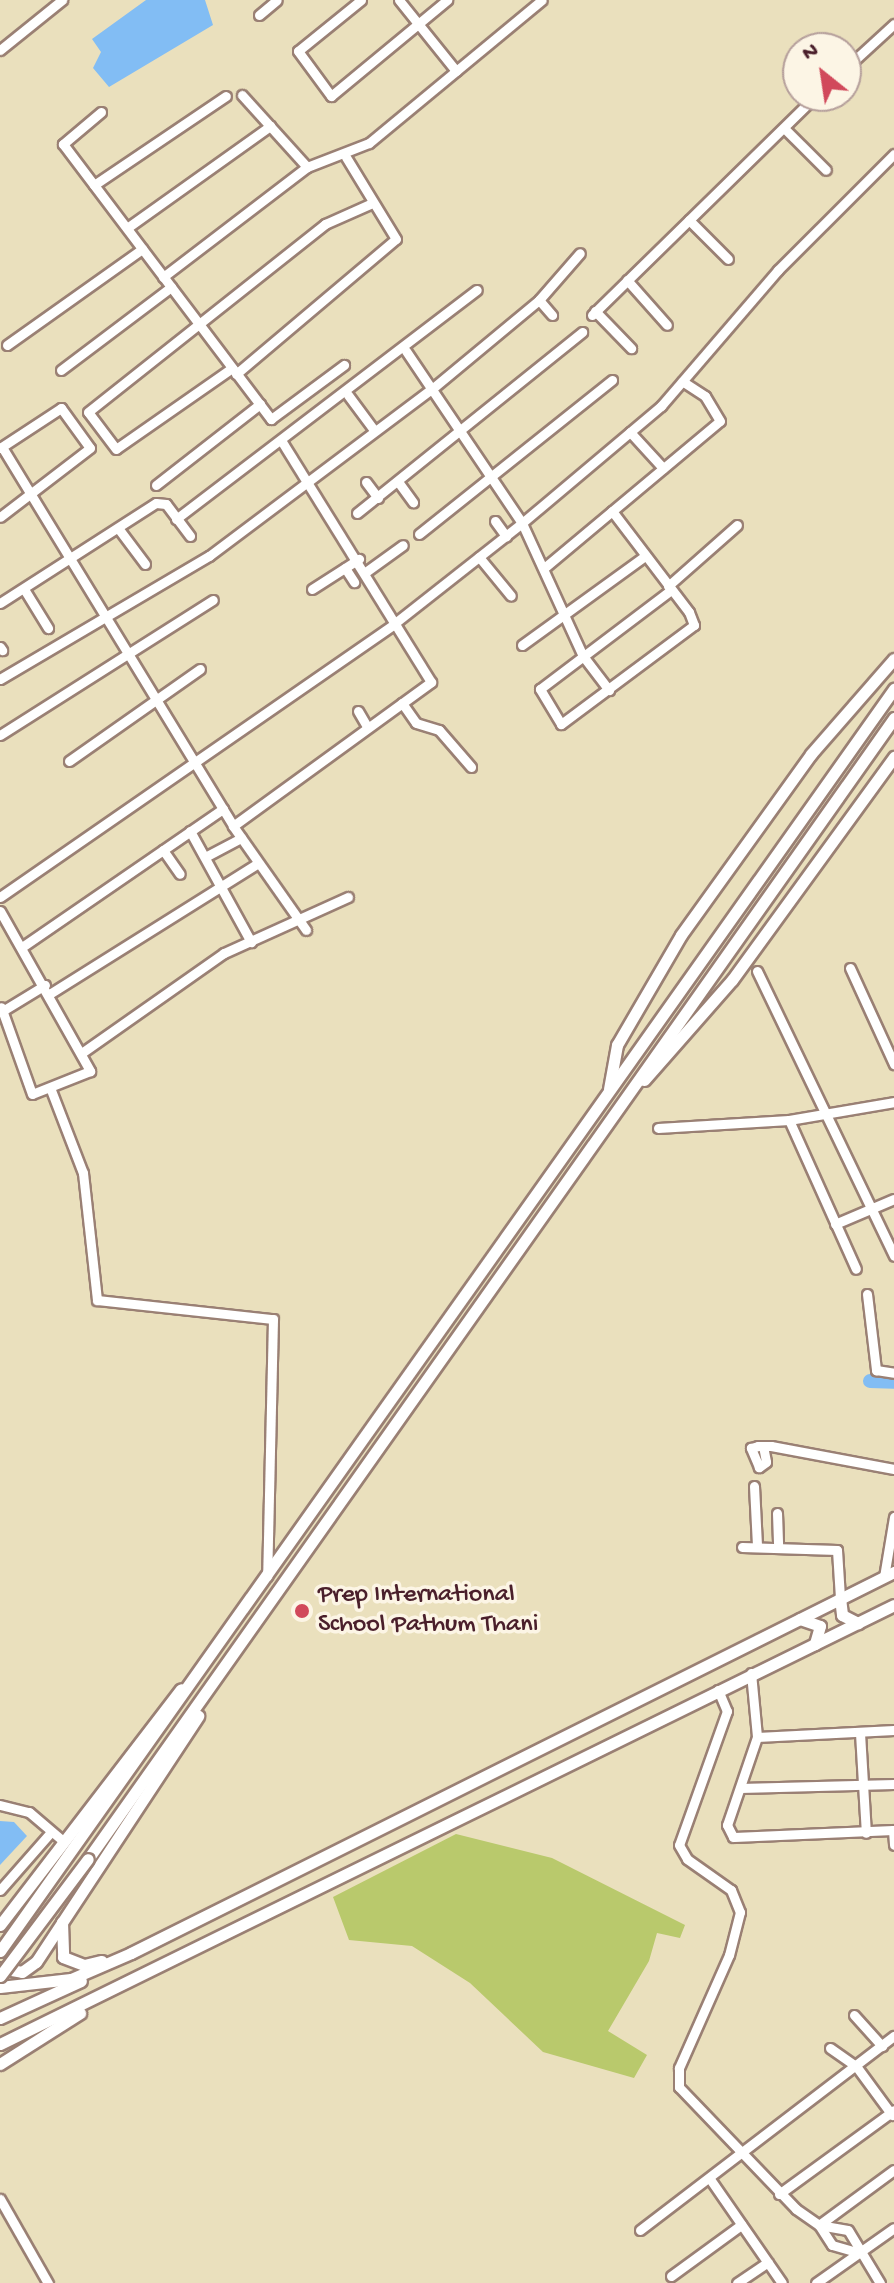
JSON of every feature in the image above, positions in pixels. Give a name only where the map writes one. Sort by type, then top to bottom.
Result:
[{"type":"main road","points":[[609,1089],[617,1045],[690,922],[811,754],[894,659]]},
{"type":"main road","points":[[0,1951],[63,1869],[634,1053],[894,689]]},
{"type":"main road","points":[[655,1063],[894,718]]},
{"type":"main road","points":[[0,1976],[210,1690],[623,1100],[732,980],[894,757]]},
{"type":"main road","points":[[0,2018],[62,1991],[131,1953],[889,1575]]},
{"type":"main road","points":[[840,1598],[842,1615],[858,1623]]},
{"type":"main road","points":[[0,2044],[103,1997],[751,1673],[894,1605]]},
{"type":"main road","points":[[800,1619],[820,1626],[815,1644]]},
{"type":"main road","points":[[0,1925],[62,1840],[213,1653]]},
{"type":"main road","points":[[0,1968],[29,1970],[186,1742],[210,1690]]},
{"type":"main road","points":[[0,1910],[23,1890]]},
{"type":"main road","points":[[65,1914],[57,1948],[70,1963],[131,1953]]},
{"type":"main road","points":[[0,1987],[71,1979],[131,1953]]},
{"type":"main road","points":[[62,1991],[64,2002],[83,2005]]},
{"type":"main road","points":[[2,2064],[103,1997]]},
{"type":"street","points":[[0,50],[62,0]]},
{"type":"street","points":[[259,15],[277,0]]},
{"type":"street","points":[[361,0],[298,51],[331,96],[447,0]]},
{"type":"street","points":[[399,0],[456,71]]},
{"type":"street","points":[[163,277],[307,167],[346,157],[542,0]]},
{"type":"street","points":[[862,53],[894,24]]},
{"type":"street","points":[[242,95],[307,167]]},
{"type":"street","points":[[94,185],[226,96]]},
{"type":"street","points":[[101,112],[63,144],[271,419],[344,365]]},
{"type":"street","points":[[631,348],[594,313],[800,112]]},
{"type":"street","points":[[127,228],[270,126]]},
{"type":"street","points":[[784,128],[826,170]]},
{"type":"street","points":[[0,897],[397,621],[522,523],[630,432],[682,381],[778,270],[894,154]]},
{"type":"street","points":[[346,157],[370,204],[396,239],[234,371],[116,449],[88,412],[201,326],[325,224],[370,204]]},
{"type":"street","points":[[689,220],[728,259]]},
{"type":"street","points":[[7,345],[142,249]]},
{"type":"street","points":[[0,679],[209,556],[433,388],[539,300],[580,253]]},
{"type":"street","points":[[627,280],[667,325]]},
{"type":"street","points":[[61,370],[171,287]]},
{"type":"street","points":[[176,519],[406,351],[477,290]]},
{"type":"street","points":[[539,300],[552,315]]},
{"type":"street","points":[[357,513],[399,483],[582,332]]},
{"type":"street","points":[[406,351],[462,432],[488,477],[522,523],[583,656],[609,690]]},
{"type":"street","points":[[419,534],[612,380]]},
{"type":"street","points":[[544,568],[722,417],[682,381]]},
{"type":"street","points":[[348,395],[374,430]]},
{"type":"street","points":[[156,485],[260,404]]},
{"type":"street","points":[[0,517],[32,493],[90,448],[61,408],[1,447],[32,493],[108,617],[233,826],[303,926]]},
{"type":"street","points":[[630,432],[663,468]]},
{"type":"street","points":[[233,826],[366,725],[431,682],[311,480],[282,442]]},
{"type":"street","points":[[366,482],[378,498]]},
{"type":"street","points":[[399,483],[413,502]]},
{"type":"street","points":[[0,603],[161,501],[190,536]]},
{"type":"street","points":[[612,511],[669,588],[694,625],[561,724],[540,689],[669,588],[737,525]]},
{"type":"street","points":[[495,521],[506,536]]},
{"type":"street","points":[[118,528],[145,564]]},
{"type":"street","points":[[367,571],[403,545]]},
{"type":"street","points":[[522,645],[645,556]]},
{"type":"street","points":[[479,557],[511,596]]},
{"type":"street","points":[[312,589],[359,559]]},
{"type":"street","points":[[345,568],[354,582]]},
{"type":"street","points":[[24,589],[48,628]]},
{"type":"street","points":[[0,735],[213,600]]},
{"type":"street","points":[[69,761],[200,669]]},
{"type":"street","points":[[402,703],[416,723],[439,730],[471,767]]},
{"type":"street","points":[[358,711],[366,725]]},
{"type":"street","points":[[22,947],[223,809]]},
{"type":"street","points":[[190,831],[251,942]]},
{"type":"street","points":[[205,857],[241,838]]},
{"type":"street","points":[[163,850],[180,874]]},
{"type":"street","points":[[0,911],[48,989],[83,1052],[86,1077],[32,1094],[3,1008],[48,989],[220,883],[258,863]]},
{"type":"street","points":[[83,1052],[251,942],[303,926],[348,897]]},
{"type":"street","points":[[850,968],[894,1064]]},
{"type":"street","points":[[757,971],[822,1116],[894,1256]]},
{"type":"street","points":[[51,1090],[83,1173],[97,1300],[273,1319],[267,1576]]},
{"type":"street","points":[[658,1128],[789,1120],[894,1102]]},
{"type":"street","points":[[789,1120],[856,1269]]},
{"type":"street","points":[[835,1224],[894,1199]]},
{"type":"street","points":[[867,1294],[876,1370],[894,1373]]},
{"type":"street","points":[[763,1446],[894,1469]]},
{"type":"street","points":[[754,1486],[757,1546]]},
{"type":"street","points":[[777,1513],[778,1546]]},
{"type":"street","points":[[889,1575],[894,1517]]},
{"type":"street","points":[[742,1547],[778,1546],[839,1552],[840,1598]]},
{"type":"street","points":[[751,1673],[757,1737],[727,1825],[739,1840],[894,1830],[894,1845]]},
{"type":"street","points":[[718,1690],[727,1711],[679,1845],[687,1859],[731,1890],[740,1912],[729,1955],[679,2068],[679,2087],[739,2155],[779,2194],[819,2225],[832,2245],[860,2253]]},
{"type":"street","points":[[757,1737],[894,1730]]},
{"type":"street","points":[[860,1733],[866,1833]]},
{"type":"street","points":[[740,1788],[894,1784]]},
{"type":"street","points":[[0,1805],[29,1812],[50,1833],[62,1840]]},
{"type":"street","points":[[0,1890],[50,1833]]},
{"type":"street","points":[[854,2015],[882,2046]]},
{"type":"street","points":[[640,2230],[894,2036]]},
{"type":"street","points":[[779,2194],[893,2113],[856,2066],[830,2048]]},
{"type":"street","points":[[819,2225],[894,2170]]},
{"type":"street","points":[[710,2179],[782,2283]]},
{"type":"street","points":[[0,2199],[48,2283]]},
{"type":"street","points":[[671,2276],[741,2225]]},
{"type":"street","points":[[819,2225],[848,2230],[880,2283]]},
{"type":"street","points":[[816,2283],[894,2228]]},
{"type":"street","points":[[737,2283],[768,2262]]},
{"type":"green space","points":[[456,1834],[552,1858],[685,1925],[680,1938],[657,1933],[649,1961],[608,2031],[647,2055],[634,2078],[543,2052],[470,1983],[412,1946],[349,1940],[333,1897]]},
{"type":"water","points":[[146,0],[205,0],[213,25],[109,87],[93,68],[101,52],[92,39]]},
{"type":"water","points":[[0,1821],[14,1822],[27,1836],[0,1865]]},
{"type":"waterway","points":[[870,1381],[894,1382]]},
{"type":"place","name":"Prep International School Pathum Thani","points":[[302,1611]]}]
